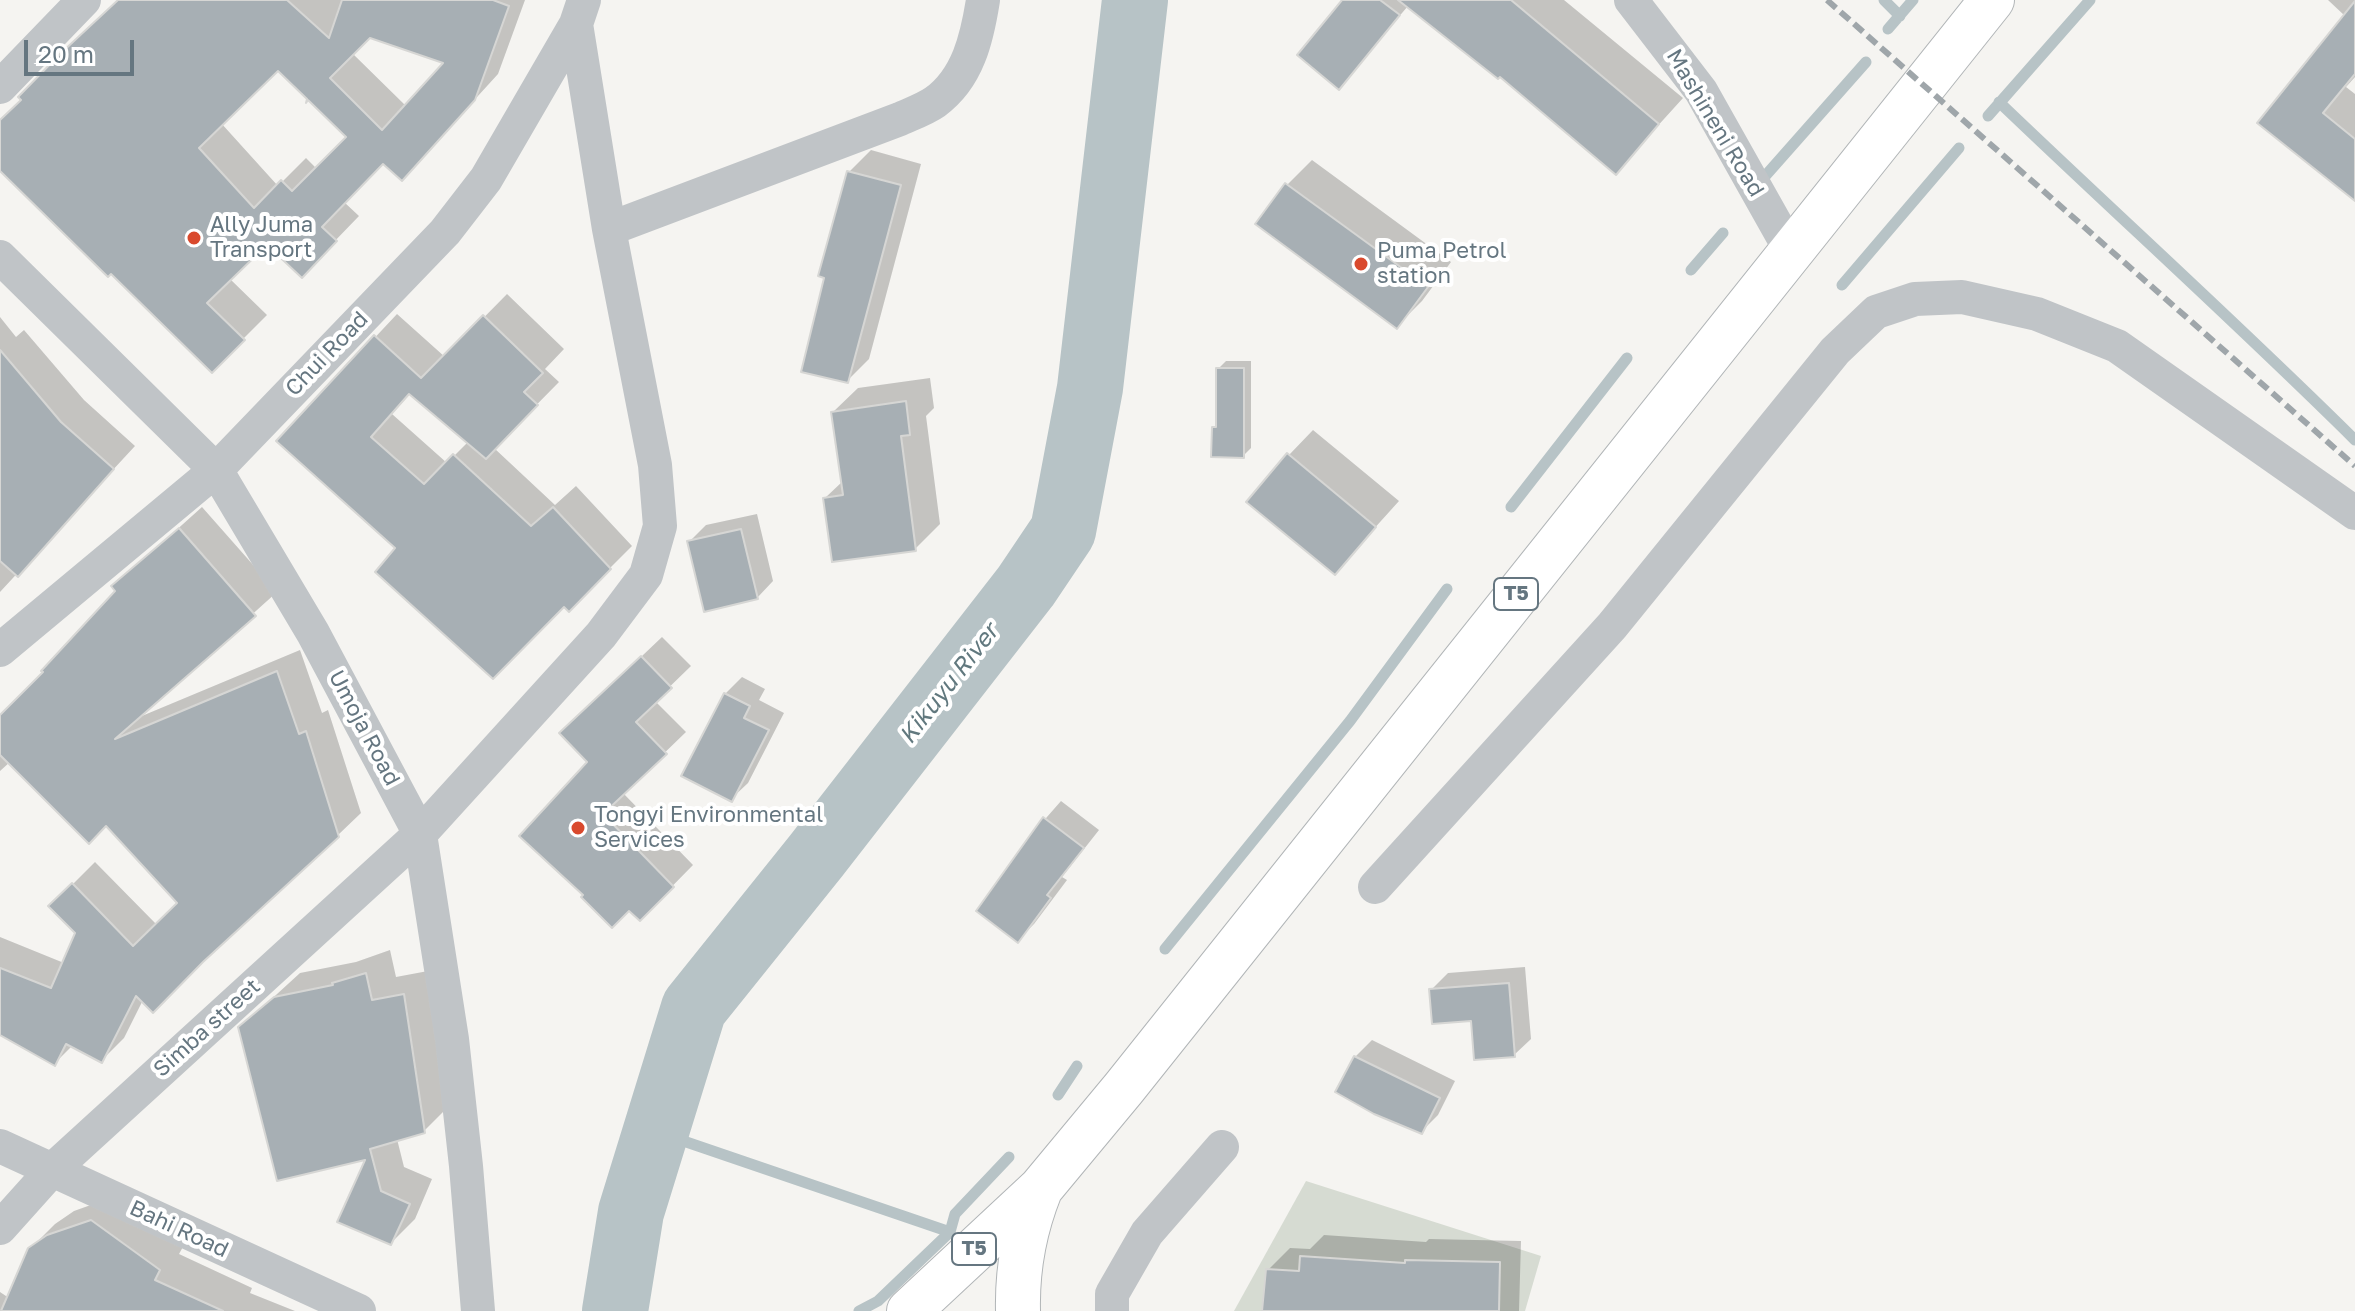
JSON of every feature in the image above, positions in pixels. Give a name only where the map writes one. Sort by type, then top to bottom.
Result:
[{"type":"highway","name":"T5","points":[[909,1311],[1041,1188],[1124,1088],[1992,0]]},
{"type":"highway","name":"T5","points":[[1018,1311],[1017,1278],[1026,1224],[1041,1188]]},
{"type":"street","points":[[0,87],[84,0]]},
{"type":"street","points":[[609,229],[900,119],[935,102],[955,81],[972,54],[983,0]]},
{"type":"street","name":"Mashineni Road","points":[[1631,0],[1701,91],[1791,251]]},
{"type":"street","name":"Simba street","points":[[0,1228],[52,1170],[420,834],[601,635],[646,575],[660,526],[655,465],[609,229],[580,12]]},
{"type":"street","name":"Chui Road","points":[[0,650],[216,470],[445,232],[486,179],[580,12]]},
{"type":"street","name":"Umoja Road","points":[[0,257],[216,470],[313,633],[420,834],[452,1039],[478,1311]]},
{"type":"street","points":[[1375,887],[1612,626],[1835,351],[1876,312],[1915,299],[1962,297],[2037,314],[2117,346],[2355,513]]},
{"type":"street","name":"Bahi Road","points":[[0,1146],[359,1311]]},
{"type":"street","points":[[1112,1311],[1112,1294],[1147,1233],[1222,1147]]},
{"type":"shaded area","points":[[1306,1181],[1541,1256],[1525,1311],[1234,1311]]},
{"type":"building","points":[[118,0],[287,0],[329,38],[342,0],[493,0],[509,6],[475,100],[402,181],[383,164],[322,227],[337,241],[302,278],[267,245],[207,303],[245,340],[212,373],[0,171],[0,120],[60,54]],"holes":[[[370,38],[443,63],[382,130],[330,78]],[[278,71],[307,99],[306,103],[308,100],[346,137],[292,191],[281,180],[254,208],[199,148]]]},
{"type":"building","points":[[1342,0],[1380,0],[1400,15],[1339,90],[1297,55]]},
{"type":"building","points":[[1398,0],[1511,0],[1659,124],[1616,175],[1500,77],[1498,79]]},
{"type":"building","points":[[2355,1],[2355,74],[2323,113],[2355,139],[2355,201],[2257,123]]},
{"type":"building","points":[[847,171],[901,185],[848,383],[801,372],[824,278],[818,276]]},
{"type":"building","points":[[1285,183],[1428,287],[1397,329],[1255,224]]},
{"type":"building","points":[[483,315],[543,373],[524,392],[538,405],[486,459],[409,394],[371,437],[424,484],[453,454],[531,526],[553,507],[611,569],[569,612],[564,607],[493,679],[375,572],[395,548],[276,441],[374,335],[421,378]]},
{"type":"building","points":[[0,350],[61,422],[114,469],[18,577],[0,561]]},
{"type":"building","points":[[1216,368],[1244,368],[1244,458],[1211,457],[1212,427],[1216,427]]},
{"type":"building","points":[[906,401],[910,435],[901,436],[916,551],[832,562],[823,498],[843,495],[831,412]]},
{"type":"building","points":[[1287,453],[1376,527],[1335,575],[1246,502]]},
{"type":"building","points":[[179,528],[256,616],[115,739],[277,671],[299,734],[306,731],[339,837],[203,962],[153,1013],[136,996],[102,1063],[66,1044],[55,1066],[0,1035],[0,968],[51,988],[75,933],[48,906],[72,883],[133,946],[177,903],[106,826],[89,844],[0,755],[0,715],[115,591],[111,586]]},
{"type":"building","points":[[741,529],[758,599],[704,612],[687,541]]},
{"type":"building","points":[[641,656],[672,688],[636,722],[667,754],[603,814],[674,887],[640,921],[629,911],[612,928],[581,897],[583,895],[519,836],[587,762],[559,733]]},
{"type":"building","points":[[724,693],[750,706],[744,718],[769,730],[732,802],[681,776]]},
{"type":"building","points":[[1043,817],[1084,848],[1047,895],[1051,898],[1018,943],[976,911]]},
{"type":"building","points":[[366,973],[372,1000],[404,994],[425,1133],[370,1149],[381,1191],[410,1204],[391,1245],[337,1222],[365,1160],[277,1181],[238,1027],[274,997],[333,985]]},
{"type":"building","points":[[1509,983],[1515,1057],[1474,1060],[1471,1021],[1432,1024],[1429,989]]},
{"type":"building","points":[[1354,1056],[1440,1098],[1422,1134],[1374,1114],[1335,1092]]},
{"type":"building","points":[[91,1220],[160,1270],[155,1280],[223,1311],[1,1311],[28,1248],[47,1235]]},
{"type":"building","points":[[1300,1256],[1405,1263],[1405,1260],[1500,1262],[1499,1311],[1262,1311],[1266,1269],[1299,1271]]},
{"type":"waterway","name":"Kikuyu River","points":[[615,1311],[631,1212],[694,1008],[1026,586],[1063,531],[1090,388],[1135,0]]},
{"type":"waterway","points":[[1884,0],[1900,16]]},
{"type":"waterway","points":[[1888,29],[1913,0]]},
{"type":"waterway","points":[[1988,116],[2090,0]]},
{"type":"waterway","points":[[1759,183],[1866,62]]},
{"type":"waterway","points":[[1999,102],[2355,440]]},
{"type":"waterway","points":[[1842,285],[1959,148]]},
{"type":"waterway","points":[[1691,270],[1723,233]]},
{"type":"waterway","points":[[1511,507],[1627,358]]},
{"type":"waterway","points":[[1165,949],[1350,721],[1447,589]]},
{"type":"waterway","points":[[1058,1095],[1077,1066]]},
{"type":"waterway","points":[[657,1132],[950,1232]]},
{"type":"waterway","points":[[859,1311],[878,1301],[950,1232],[955,1214],[1009,1157]]},
{"type":"railway","points":[[1827,0],[2355,466]]},
{"type":"place","name":"Ally Juma Transport","points":[[194,238]]},
{"type":"place","name":"Puma Petrol station","points":[[1361,264]]},
{"type":"place","name":"Tongyi Environmental Services","points":[[578,828]]}]
